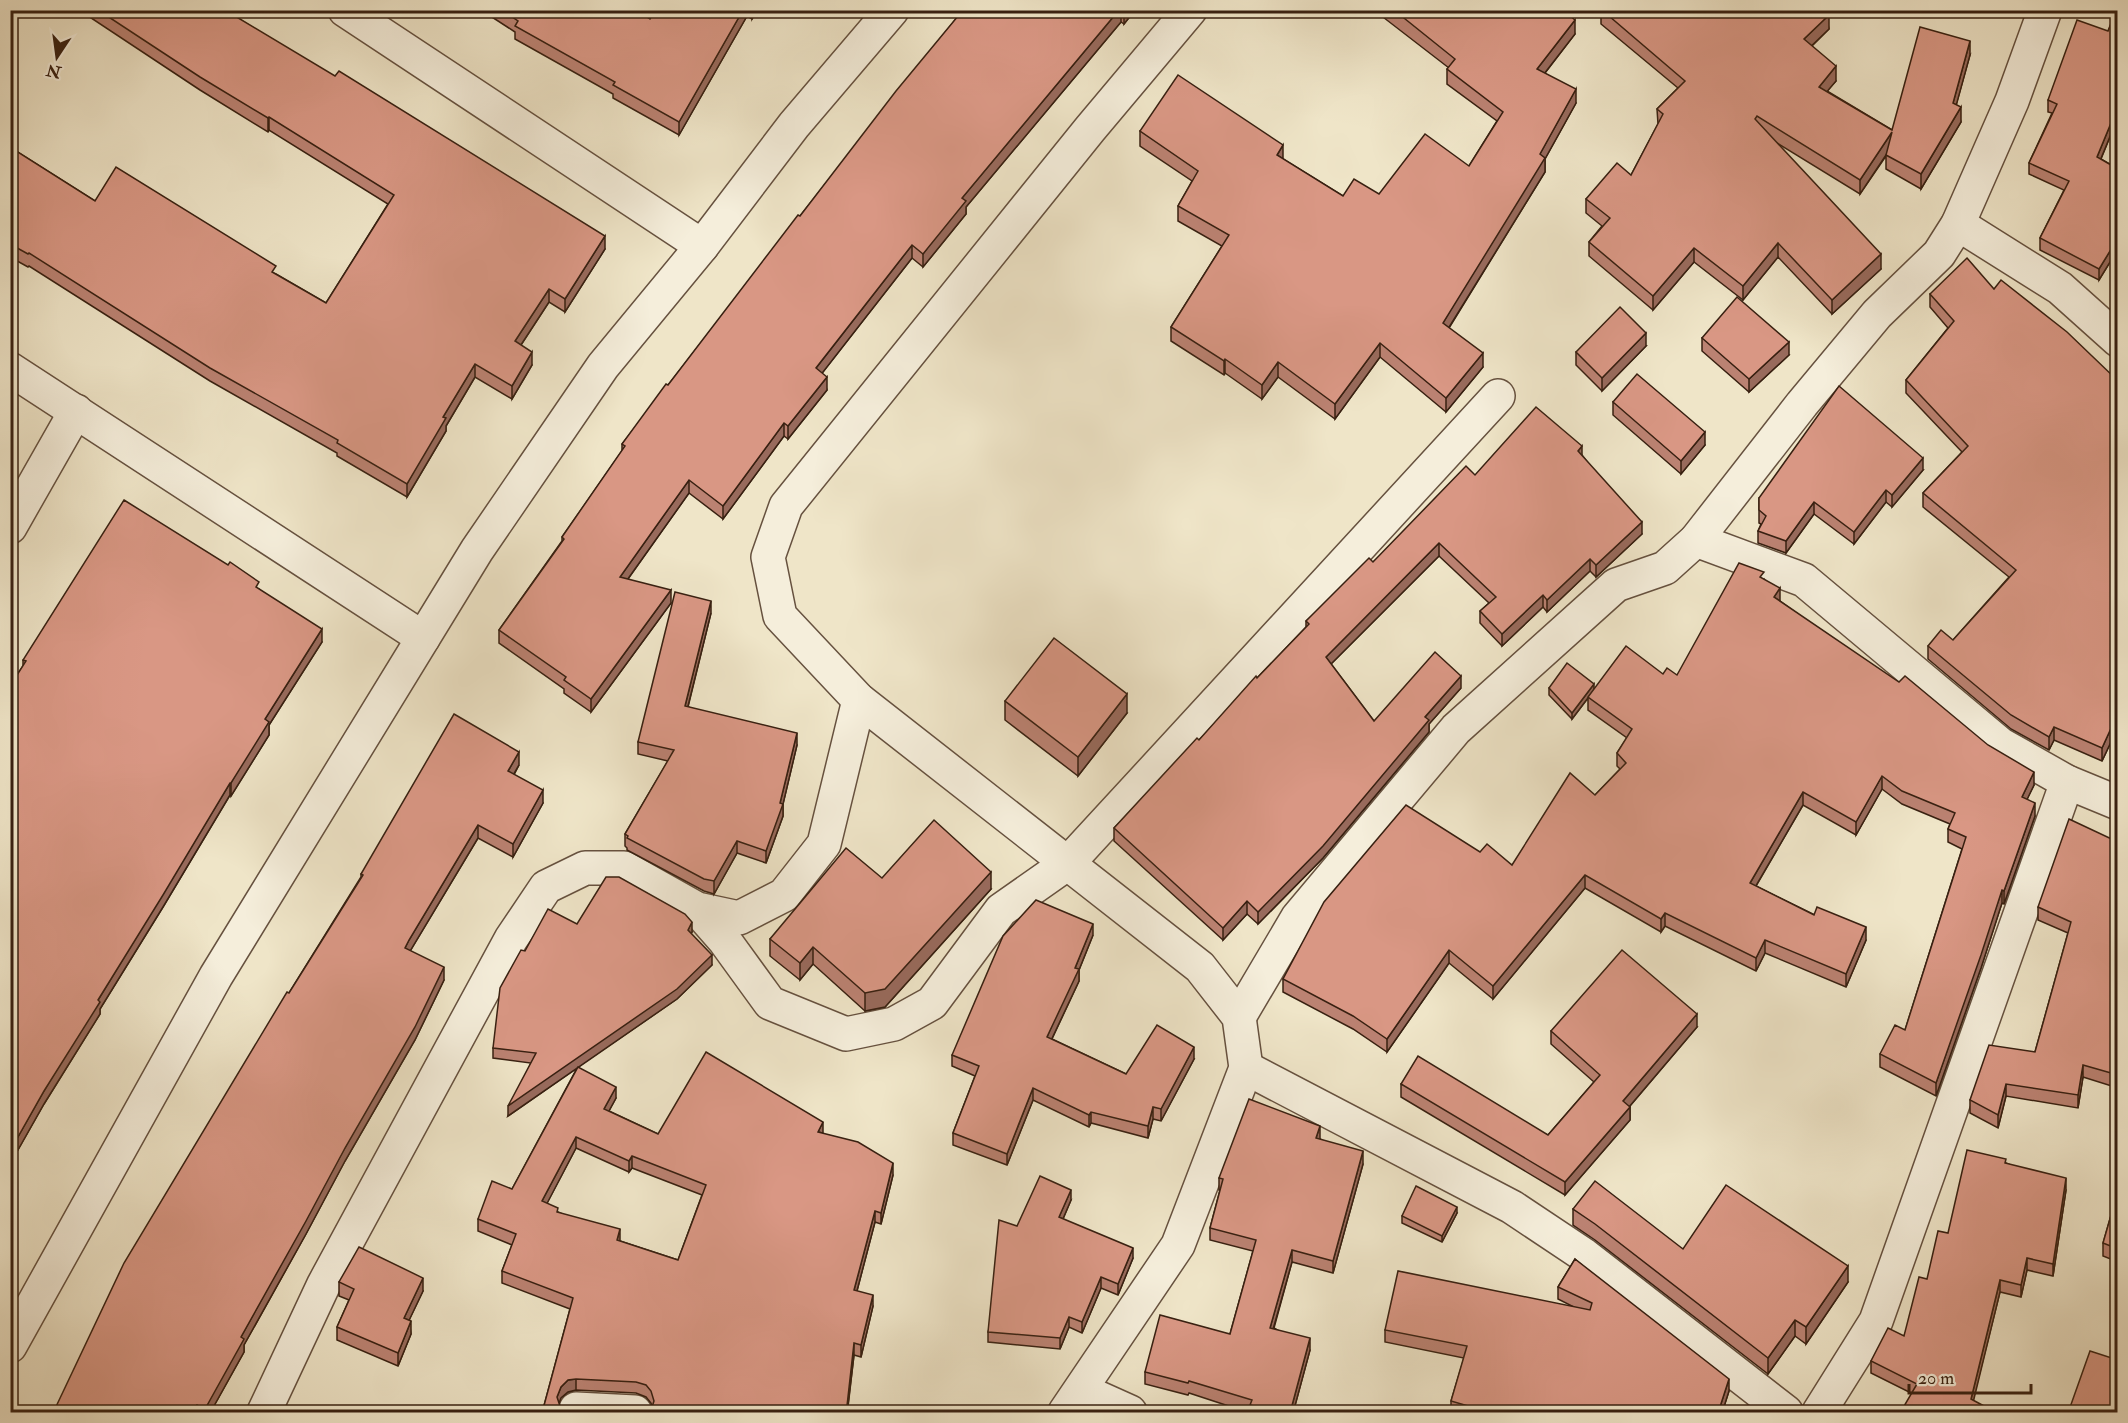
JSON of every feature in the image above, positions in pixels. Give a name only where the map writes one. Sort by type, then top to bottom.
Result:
[{"type":"street","points":[[345,10],[702,246]]},
{"type":"street","points":[[10,1346],[216,976],[477,550],[603,366],[702,246],[794,125],[892,10]]},
{"type":"street","points":[[1130,1413],[1073,1401],[1178,1245],[1246,1068],[1239,1017],[1200,967],[860,700],[780,616],[768,557],[786,506],[1090,129],[1190,10]]},
{"type":"street","points":[[1239,1017],[1298,917],[1456,729],[1616,585],[1665,568],[1696,540],[1817,386],[1877,314],[1939,254],[1958,224],[2012,101],[2044,10]]},
{"type":"street","points":[[1958,224],[2060,288],[2118,340]]},
{"type":"street","points":[[10,369],[423,638]]},
{"type":"street","points":[[697,909],[725,941],[770,1003],[846,1034],[894,1024],[932,1003],[1001,910],[1068,863],[1498,396]]},
{"type":"street","points":[[10,527],[76,411]]},
{"type":"street","points":[[1696,540],[1804,580],[2000,744],[2067,782],[2118,803]]},
{"type":"street","points":[[264,1413],[324,1284],[511,939],[546,887],[585,868],[624,868],[697,909],[739,918],[784,895],[824,844],[860,700]]},
{"type":"street","points":[[1819,1413],[1876,1321],[2067,782]]},
{"type":"street","points":[[1246,1068],[1512,1207],[1584,1255],[1786,1413]]},
{"type":"street","points":[[576,1409],[635,1413]]},
{"type":"building","points":[[98,10],[225,10],[335,76],[339,71],[605,236],[565,299],[549,289],[515,341],[532,352],[512,386],[475,364],[407,484],[337,443],[338,440],[210,368],[29,253],[10,244],[10,147],[95,201],[116,167],[276,266],[272,272],[326,303],[394,195],[200,77]]},
{"type":"building","points":[[502,10],[636,10],[650,19],[655,10],[743,10],[679,122],[613,85],[615,82],[515,26],[518,21]]},
{"type":"building","points":[[963,10],[1119,10],[962,198],[966,201],[923,254],[912,245],[816,368],[827,377],[788,426],[784,423],[723,506],[689,480],[620,577],[671,590],[591,699],[564,680],[566,677],[499,630],[564,539],[562,537],[625,446],[622,444],[666,384],[668,385],[798,215],[800,216],[896,91]]},
{"type":"building","points":[[1394,10],[1563,10],[1575,20],[1537,69],[1576,89],[1540,154],[1545,158],[1443,323],[1483,353],[1446,398],[1380,343],[1335,404],[1278,362],[1262,385],[1225,359],[1224,361],[1171,327],[1229,235],[1178,206],[1198,171],[1140,131],[1178,75],[1283,145],[1277,155],[1343,196],[1354,179],[1379,194],[1425,134],[1469,166],[1503,112],[1447,69],[1455,59]]},
{"type":"building","points":[[1602,10],[1825,10],[1829,15],[1804,39],[1836,66],[1819,87],[1892,130],[1920,27],[1970,41],[1953,103],[1961,107],[1921,174],[1886,155],[1892,132],[1860,180],[1757,116],[1755,119],[1881,254],[1832,300],[1778,243],[1743,286],[1694,248],[1653,296],[1589,242],[1610,218],[1586,199],[1617,163],[1631,175],[1663,114],[1657,109],[1685,81]]},
{"type":"building","points":[[2116,10],[2118,10],[2118,106],[2097,157],[2118,169],[2118,238],[2099,269],[2040,238],[2069,181],[2029,163],[2057,104],[2048,100],[2077,20],[2108,31]]},
{"type":"building","points":[[1967,258],[1994,289],[2001,280],[2067,332],[2116,379],[2118,377],[2118,713],[2102,748],[2054,727],[2049,737],[2011,715],[1928,646],[1941,630],[1953,640],[2016,570],[1923,493],[1968,446],[1906,380],[1954,321],[1930,294]]},
{"type":"building","points":[[1737,297],[1789,342],[1749,379],[1702,338]]},
{"type":"building","points":[[1620,307],[1646,333],[1602,378],[1576,352]]},
{"type":"building","points":[[1637,374],[1705,432],[1681,461],[1613,402]]},
{"type":"building","points":[[1839,386],[1923,458],[1892,495],[1886,490],[1854,532],[1814,502],[1786,541],[1758,531],[1766,516],[1759,510],[1759,498]]},
{"type":"building","points":[[1536,407],[1582,446],[1578,451],[1642,522],[1596,565],[1590,559],[1547,600],[1543,595],[1502,634],[1480,611],[1496,597],[1439,543],[1326,657],[1374,721],[1435,652],[1461,676],[1425,717],[1429,720],[1323,846],[1258,912],[1247,901],[1223,928],[1114,828],[1197,738],[1199,740],[1256,676],[1257,678],[1309,624],[1306,621],[1369,558],[1373,562],[1466,466],[1475,475]]},
{"type":"building","points":[[124,500],[228,565],[230,562],[259,582],[256,587],[322,629],[265,719],[269,722],[98,1000],[100,1002],[44,1091],[10,1151],[10,686],[26,661],[23,660]]},
{"type":"building","points":[[1739,563],[1764,572],[1760,577],[1780,588],[1774,597],[1899,682],[1905,676],[1988,745],[2034,772],[2022,797],[2035,803],[2004,891],[2002,890],[1936,1083],[1880,1054],[1895,1025],[1905,1030],[1966,837],[1948,829],[1955,813],[1902,791],[1882,776],[1856,822],[1803,792],[1750,883],[1814,915],[1817,907],[1866,927],[1846,974],[1765,940],[1756,958],[1665,913],[1661,919],[1585,875],[1493,986],[1449,950],[1387,1039],[1353,1016],[1283,979],[1324,902],[1406,805],[1480,852],[1487,844],[1512,865],[1570,773],[1595,795],[1626,763],[1617,753],[1632,729],[1588,697],[1626,646],[1663,674],[1667,668],[1677,675]]},
{"type":"building","points":[[675,592],[711,601],[685,706],[797,733],[780,803],[783,804],[766,851],[737,841],[714,881],[704,879],[627,838],[625,834],[674,750],[638,742]]},
{"type":"building","points":[[1054,638],[1127,694],[1078,757],[1005,701]]},
{"type":"building","points":[[1567,663],[1594,684],[1572,713],[1549,688]]},
{"type":"building","points":[[454,714],[519,752],[508,771],[543,790],[513,844],[478,825],[409,940],[405,948],[444,967],[415,1027],[345,1148],[241,1337],[244,1339],[205,1409],[197,1405],[194,1413],[53,1413],[124,1263],[287,992],[289,993],[363,875],[361,874]]},
{"type":"building","points":[[2069,819],[2118,842],[2118,1075],[2083,1065],[2078,1095],[2006,1084],[1998,1115],[1970,1100],[1989,1045],[2035,1052],[2071,922],[2038,907]]},
{"type":"building","points":[[934,820],[991,872],[885,989],[865,993],[813,947],[800,963],[770,939],[846,848],[882,878]]},
{"type":"building","points":[[606,877],[619,877],[685,914],[692,922],[688,930],[712,955],[677,989],[508,1106],[536,1053],[493,1048],[500,988],[521,950],[525,951],[548,909],[577,924]]},
{"type":"building","points":[[1036,900],[1093,924],[1075,968],[1079,969],[1047,1037],[1126,1074],[1157,1025],[1194,1047],[1161,1109],[1153,1107],[1148,1126],[1091,1112],[1089,1115],[1033,1088],[1007,1154],[953,1133],[979,1066],[952,1055],[1003,936]]},
{"type":"building","points":[[1622,950],[1697,1014],[1623,1101],[1630,1107],[1565,1182],[1401,1084],[1418,1056],[1548,1135],[1600,1075],[1551,1031]]},
{"type":"building","points":[[706,1052],[823,1122],[818,1132],[858,1142],[893,1163],[881,1213],[875,1211],[854,1290],[873,1295],[861,1345],[854,1343],[847,1406],[882,1413],[648,1413],[654,1401],[646,1385],[636,1382],[576,1379],[568,1380],[561,1387],[557,1397],[566,1413],[542,1413],[573,1298],[502,1271],[516,1234],[478,1219],[492,1181],[512,1189],[578,1067],[616,1087],[604,1109],[658,1134]],"holes":[[[576,1137],[629,1161],[632,1156],[706,1185],[678,1260],[617,1240],[620,1229],[557,1212],[558,1208],[542,1201]]]},
{"type":"building","points":[[1249,1099],[1320,1126],[1316,1138],[1363,1151],[1333,1261],[1292,1250],[1270,1328],[1310,1338],[1290,1413],[1279,1413],[1250,1405],[1252,1400],[1189,1381],[1188,1383],[1145,1372],[1160,1315],[1230,1334],[1256,1240],[1210,1228],[1223,1179],[1219,1178]]},
{"type":"building","points":[[1967,1150],[2006,1159],[2005,1163],[2066,1178],[2053,1264],[2027,1258],[2021,1285],[2000,1280],[1971,1399],[1997,1413],[1900,1413],[1917,1384],[1871,1361],[1888,1328],[1904,1336],[1919,1277],[1927,1279],[1938,1231],[1948,1233]]},
{"type":"building","points":[[1040,1176],[1071,1190],[1059,1217],[1133,1248],[1118,1284],[1101,1277],[1082,1322],[1069,1317],[1060,1338],[988,1332],[999,1220],[1017,1226]]},
{"type":"building","points":[[1595,1181],[1683,1249],[1726,1185],[1848,1266],[1806,1327],[1795,1320],[1768,1358],[1573,1209]]},
{"type":"building","points":[[1416,1186],[1457,1207],[1442,1236],[1402,1216]]},
{"type":"building","points":[[2118,1191],[2118,1249],[2103,1243]]},
{"type":"building","points":[[359,1247],[423,1278],[404,1318],[411,1321],[398,1353],[337,1327],[354,1289],[339,1282]]},
{"type":"building","points":[[1575,1259],[1729,1379],[1718,1413],[1474,1413],[1475,1408],[1451,1401],[1467,1346],[1385,1330],[1398,1271],[1590,1310],[1592,1303],[1558,1287]]},
{"type":"building","points":[[2090,1351],[2118,1360],[2118,1413],[2068,1413]]}]
